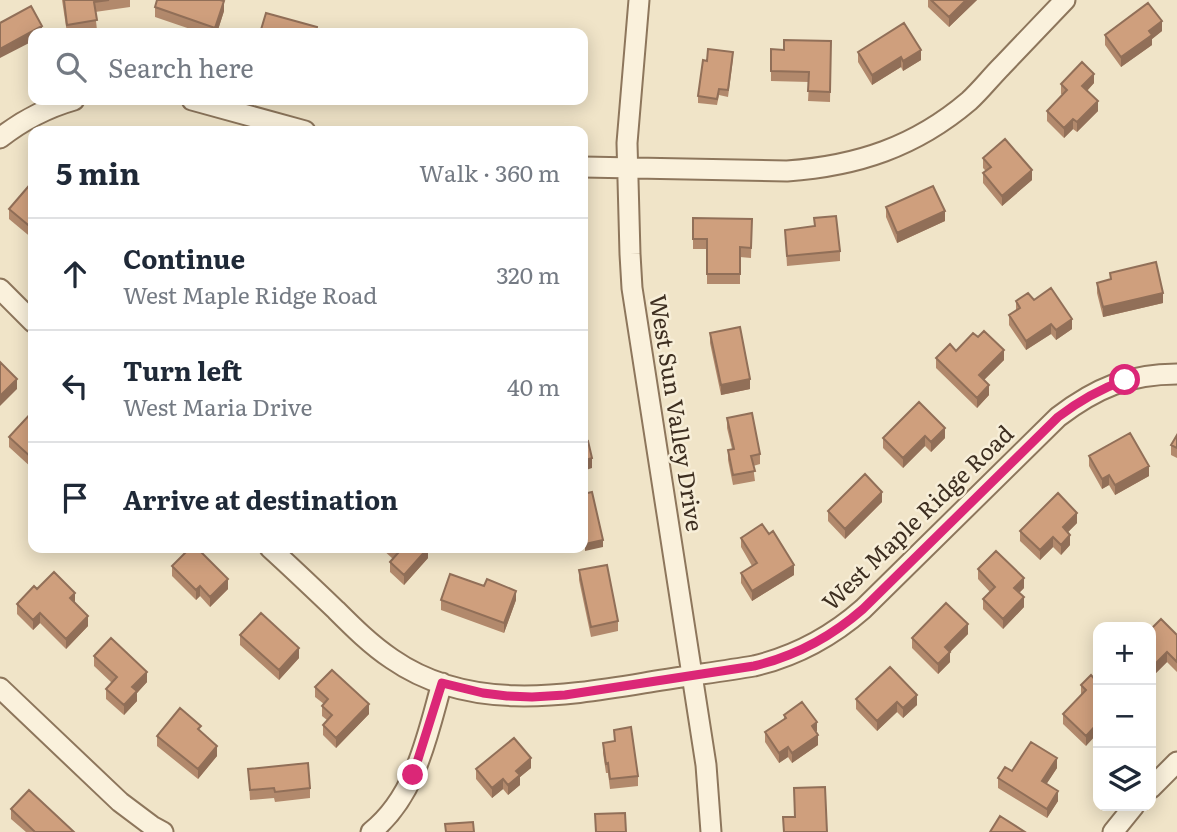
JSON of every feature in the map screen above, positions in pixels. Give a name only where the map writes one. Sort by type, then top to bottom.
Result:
[{"type":"street","name":"West Sun Valley Drive","points":[[639,0],[629,99],[627,168],[632,288],[706,765],[711,832]]},
{"type":"street","points":[[588,167],[787,171],[850,163],[882,153],[910,141],[942,122],[970,99],[1065,0]]},
{"type":"street","points":[[0,138],[39,112],[59,105]]},
{"type":"street","points":[[210,105],[287,126]]},
{"type":"street","points":[[0,289],[28,317]]},
{"type":"street","name":"West Maple Ridge Road","points":[[275,553],[390,658],[408,669],[442,683],[483,693],[532,697],[565,695],[772,662],[819,642],[863,609],[1058,417],[1077,402],[1102,388],[1125,380],[1155,374],[1177,374]]},
{"type":"street","points":[[371,832],[399,803],[413,775],[442,683]]},
{"type":"street","points":[[0,688],[120,802],[163,832]]},
{"type":"street","points":[[1156,783],[1177,762]]},
{"type":"street","points":[[1116,831],[1130,811]]},
{"type":"building","points":[[64,0],[109,0],[94,2],[97,20],[67,25]]},
{"type":"building","points":[[157,0],[224,1],[215,28],[155,7]]},
{"type":"building","points":[[931,0],[966,0],[949,17]]},
{"type":"building","points":[[1148,3],[1162,21],[1149,31],[1152,35],[1121,57],[1105,35]]},
{"type":"building","points":[[31,6],[42,26],[28,28],[28,34],[0,49],[0,23]]},
{"type":"building","points":[[266,13],[317,27],[317,28],[262,28]]},
{"type":"building","points":[[904,23],[921,50],[903,61],[901,57],[872,75],[858,52]]},
{"type":"building","points":[[784,40],[831,41],[830,92],[808,91],[809,72],[771,71],[771,49],[784,50]]},
{"type":"building","points":[[708,49],[733,52],[728,90],[719,89],[717,99],[698,96],[703,60],[707,61]]},
{"type":"building","points":[[1082,62],[1094,74],[1082,86],[1098,101],[1077,122],[1073,119],[1064,128],[1047,111],[1067,90],[1061,84]]},
{"type":"building","points":[[1005,139],[1032,170],[1002,196],[983,173],[991,167],[983,158]]},
{"type":"building","points":[[933,186],[945,211],[897,233],[886,207]]},
{"type":"building","points":[[28,187],[28,225],[9,209]]},
{"type":"building","points":[[836,216],[840,251],[787,256],[785,230],[815,226],[814,218]]},
{"type":"building","points":[[693,218],[752,219],[751,248],[740,247],[740,274],[707,274],[707,239],[693,239]]},
{"type":"building","points":[[1156,262],[1163,293],[1103,307],[1097,283],[1111,279],[1110,273]]},
{"type":"building","points":[[1051,288],[1072,319],[1056,330],[1051,324],[1026,341],[1009,315],[1020,308],[1016,301],[1028,293],[1034,300]]},
{"type":"building","points":[[740,327],[750,379],[721,385],[710,333]]},
{"type":"building","points":[[984,331],[1004,350],[979,375],[989,385],[977,398],[936,358],[950,344],[956,351],[973,333],[978,337]]},
{"type":"building","points":[[0,362],[17,379],[0,396]]},
{"type":"building","points":[[919,402],[945,428],[931,442],[925,436],[903,458],[883,438]]},
{"type":"building","points":[[752,413],[760,454],[751,456],[755,471],[733,475],[728,450],[734,449],[727,418]]},
{"type":"building","points":[[28,416],[28,454],[9,437]]},
{"type":"building","points":[[1130,433],[1149,466],[1115,485],[1109,475],[1102,479],[1089,456]]},
{"type":"building","points":[[1177,435],[1177,448],[1171,445]]},
{"type":"building","points":[[588,441],[592,458],[588,459]]},
{"type":"building","points":[[865,474],[882,492],[845,529],[828,511]]},
{"type":"building","points":[[592,492],[603,540],[588,543],[588,493]]},
{"type":"building","points":[[1058,493],[1077,513],[1063,527],[1070,535],[1061,545],[1053,537],[1040,550],[1020,531]]},
{"type":"building","points":[[762,524],[769,534],[773,531],[794,565],[752,591],[741,573],[757,563],[741,538]]},
{"type":"building","points":[[996,551],[1024,578],[1014,588],[1024,597],[1003,619],[983,599],[995,587],[978,569]]},
{"type":"building","points":[[185,553],[202,553],[228,579],[210,597],[200,586],[196,590],[172,566]]},
{"type":"building","points":[[398,553],[424,553],[404,575],[390,562]]},
{"type":"building","points":[[607,565],[618,621],[591,627],[579,570]]},
{"type":"building","points":[[54,572],[75,593],[70,598],[88,616],[66,639],[40,613],[33,620],[17,604],[34,586],[37,589]]},
{"type":"building","points":[[450,574],[484,586],[487,579],[516,591],[504,623],[441,600]]},
{"type":"building","points":[[946,603],[968,624],[945,647],[950,652],[938,664],[912,638]]},
{"type":"building","points":[[261,613],[299,648],[279,670],[240,635]]},
{"type":"building","points":[[1161,619],[1177,635],[1177,662],[1167,652],[1156,663],[1156,624]]},
{"type":"building","points":[[111,638],[147,672],[132,687],[137,691],[124,705],[106,689],[117,677],[94,656]]},
{"type":"building","points":[[890,667],[917,695],[903,708],[897,702],[877,721],[856,699]]},
{"type":"building","points":[[332,670],[369,704],[336,738],[323,725],[332,715],[322,706],[328,699],[315,687]]},
{"type":"building","points":[[1091,675],[1093,677],[1093,728],[1086,736],[1063,714],[1086,690],[1081,685]]},
{"type":"building","points":[[802,702],[817,722],[812,726],[818,735],[792,753],[788,747],[779,753],[765,732],[786,718],[784,715]]},
{"type":"building","points":[[180,708],[201,726],[198,729],[217,746],[198,769],[157,736]]},
{"type":"building","points":[[631,727],[638,776],[610,779],[603,743],[615,741],[614,730]]},
{"type":"building","points":[[514,738],[531,758],[516,771],[520,775],[508,785],[503,779],[492,788],[476,769]]},
{"type":"building","points":[[1031,742],[1057,758],[1042,781],[1058,791],[1047,809],[998,778],[1005,767],[1012,771]]},
{"type":"building","points":[[308,763],[310,788],[275,792],[274,788],[250,790],[248,769]]},
{"type":"building","points":[[825,787],[827,832],[784,832],[783,817],[795,817],[794,788]]},
{"type":"building","points":[[29,790],[74,832],[35,832],[11,809]]},
{"type":"building","points":[[625,813],[626,832],[596,832],[595,814]]},
{"type":"building","points":[[1000,816],[1025,832],[990,832]]},
{"type":"building","points":[[473,822],[474,832],[446,832],[445,824]]},
{"type":"route","points":[[413,775],[442,683],[507,696],[565,695],[754,666],[772,662],[819,642],[863,609],[1058,417],[1102,388],[1125,380]]}]
